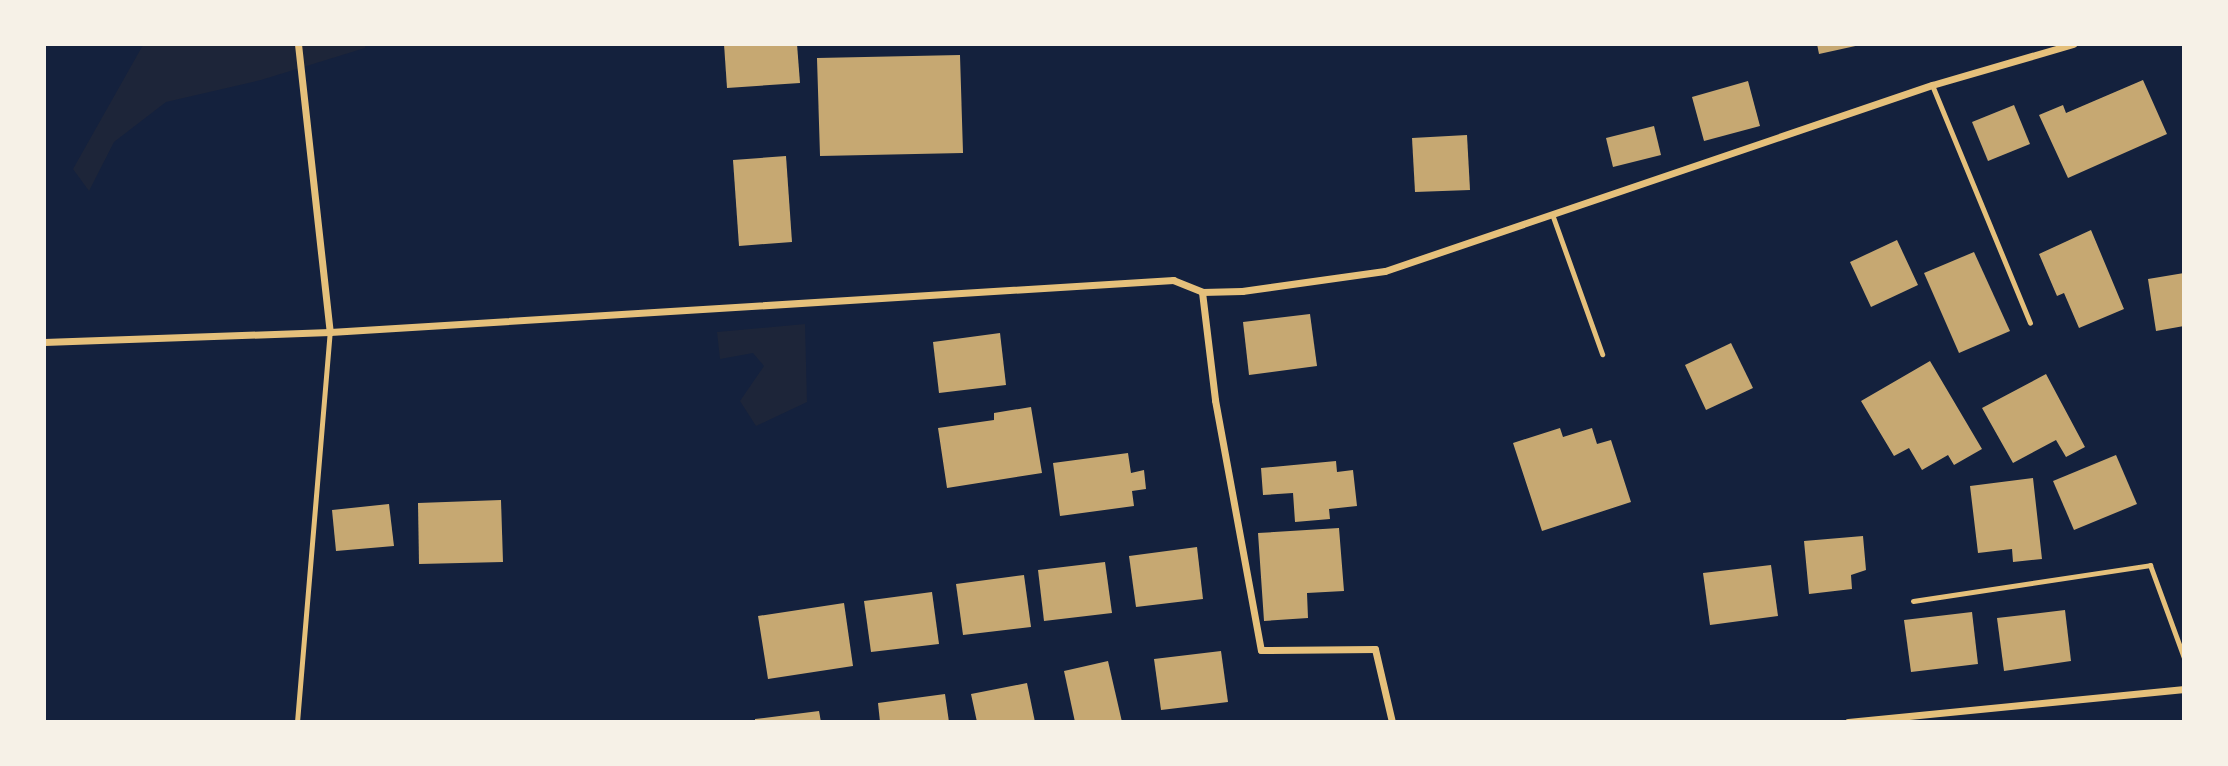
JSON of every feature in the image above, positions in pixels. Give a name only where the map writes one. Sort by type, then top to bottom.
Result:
[{"type":"street","points":[[298,44],[331,332]]},
{"type":"street","points":[[44,342],[331,332],[1172,280],[1202,292],[1385,271],[1932,85],[2073,44]]},
{"type":"street","points":[[1202,292],[1215,400],[1261,650],[1374,649],[1392,722]]},
{"type":"street","points":[[1848,722],[2184,689]]},
{"type":"lane","points":[[1932,85],[2031,323]]},
{"type":"lane","points":[[1552,214],[1602,354]]},
{"type":"lane","points":[[297,722],[331,332]]},
{"type":"lane","points":[[1913,601],[2150,565],[2184,658]]},
{"type":"shaded area","points":[[365,44],[365,48],[261,80],[166,102],[114,142],[89,191],[73,169],[143,45]]},
{"type":"shaded area","points":[[805,324],[807,402],[756,426],[740,401],[764,366],[753,353],[720,359],[717,332]]},
{"type":"building","points":[[724,44],[797,44],[800,83],[727,88]]},
{"type":"building","points":[[1817,44],[1860,44],[1860,45],[1819,54]]},
{"type":"building","points":[[960,55],[963,153],[820,156],[817,58]]},
{"type":"building","points":[[2143,80],[2167,134],[2068,178],[2039,115],[2063,105],[2066,113]]},
{"type":"building","points":[[1748,81],[1760,126],[1704,141],[1692,97]]},
{"type":"building","points":[[2014,105],[2030,144],[1988,161],[1972,122]]},
{"type":"building","points":[[1654,126],[1661,155],[1613,167],[1606,138]]},
{"type":"building","points":[[1467,135],[1470,190],[1415,192],[1412,138]]},
{"type":"building","points":[[786,156],[792,242],[739,246],[733,160]]},
{"type":"building","points":[[2091,230],[2124,309],[2079,328],[2064,293],[2057,296],[2039,254]]},
{"type":"building","points":[[1897,240],[1918,285],[1871,307],[1850,262]]},
{"type":"building","points":[[1974,252],[2010,331],[1959,353],[1924,273]]},
{"type":"building","points":[[2184,273],[2184,326],[2156,331],[2148,279]]},
{"type":"building","points":[[1310,314],[1317,366],[1249,375],[1243,322]]},
{"type":"building","points":[[1000,333],[1006,385],[939,393],[933,342]]},
{"type":"building","points":[[1731,343],[1753,388],[1706,410],[1685,365]]},
{"type":"building","points":[[1930,361],[1982,449],[1954,465],[1948,455],[1922,470],[1909,448],[1894,456],[1861,401]]},
{"type":"building","points":[[2046,374],[2085,447],[2066,457],[2056,440],[2013,463],[1982,408]]},
{"type":"building","points":[[1031,407],[1042,473],[947,488],[938,428],[994,420],[994,413]]},
{"type":"building","points":[[1560,428],[1563,437],[1592,428],[1597,444],[1611,440],[1631,502],[1542,531],[1513,443]]},
{"type":"building","points":[[1128,453],[1131,473],[1144,470],[1146,489],[1132,491],[1134,506],[1060,516],[1053,463]]},
{"type":"building","points":[[2116,455],[2137,504],[2074,530],[2053,481]]},
{"type":"building","points":[[1336,461],[1337,472],[1353,470],[1357,506],[1329,509],[1330,519],[1295,522],[1293,493],[1263,495],[1261,468]]},
{"type":"building","points":[[2033,478],[2042,559],[2013,562],[2012,549],[1978,553],[1970,486]]},
{"type":"building","points":[[501,500],[503,562],[419,564],[418,503]]},
{"type":"building","points":[[389,504],[394,546],[336,551],[332,510]]},
{"type":"building","points":[[1339,528],[1344,591],[1307,593],[1308,618],[1264,621],[1258,533]]},
{"type":"building","points":[[1863,536],[1866,570],[1851,575],[1852,589],[1809,594],[1804,541]]},
{"type":"building","points":[[1197,547],[1203,599],[1136,607],[1129,556]]},
{"type":"building","points":[[1105,562],[1112,613],[1044,621],[1038,570]]},
{"type":"building","points":[[1771,565],[1778,616],[1710,625],[1703,573]]},
{"type":"building","points":[[1024,575],[1031,627],[963,635],[956,584]]},
{"type":"building","points":[[932,592],[939,644],[871,652],[864,601]]},
{"type":"building","points":[[844,603],[853,666],[768,679],[758,616]]},
{"type":"building","points":[[2065,610],[2071,661],[2004,671],[1997,618]]},
{"type":"building","points":[[1972,612],[1978,664],[1911,672],[1904,620]]},
{"type":"building","points":[[1221,651],[1228,702],[1161,710],[1154,659]]},
{"type":"building","points":[[1108,661],[1122,722],[1075,722],[1064,671]]},
{"type":"building","points":[[1027,683],[1035,722],[977,722],[971,694]]},
{"type":"building","points":[[945,694],[949,722],[880,722],[878,703]]},
{"type":"building","points":[[819,711],[821,722],[755,722],[755,719]]}]
